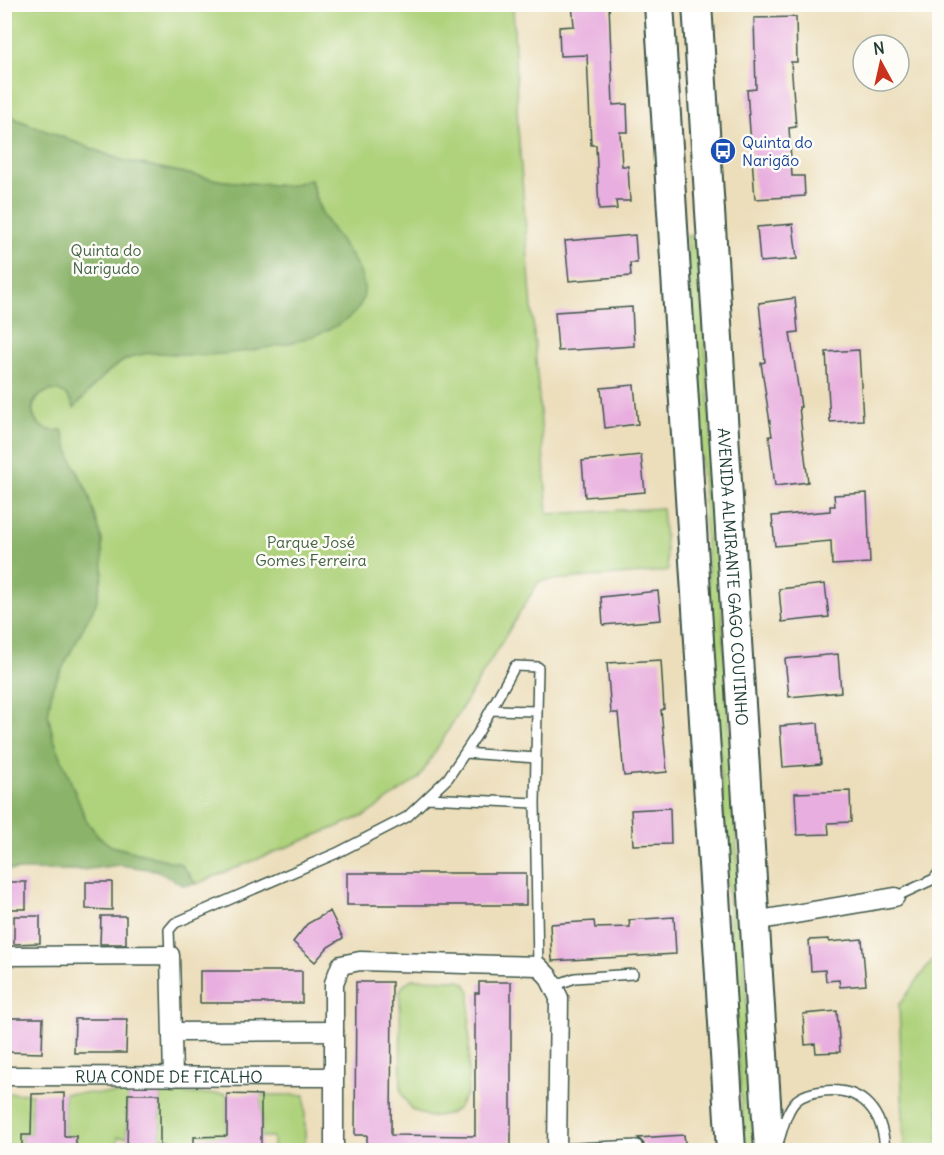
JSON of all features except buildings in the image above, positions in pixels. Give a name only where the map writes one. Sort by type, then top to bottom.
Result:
[{"type":"main road","points":[[659,4],[731,1150]]},
{"type":"main road","name":"AVENIDA ALMIRANTE GAGO COUTINHO","points":[[697,4],[769,1150]]},
{"type":"main road","points":[[665,102],[703,99]]},
{"type":"main road","points":[[668,144],[706,140]]},
{"type":"street","points":[[755,921],[895,897]]},
{"type":"street","points":[[4,956],[170,955],[174,1032],[173,1077]]},
{"type":"street","points":[[334,1150],[334,983],[341,965],[360,961],[538,966],[559,998],[557,1150]]},
{"type":"street","points":[[174,1032],[334,1031]]},
{"type":"street","name":"RUA CONDE DE FICALHO","points":[[4,1076],[334,1077]]},
{"type":"lane","points":[[170,955],[169,930],[175,923],[337,853],[407,817],[448,778],[491,710],[515,666],[538,667],[535,803],[538,966]]},
{"type":"lane","points":[[491,710],[537,711]]},
{"type":"lane","points":[[465,753],[536,758]]},
{"type":"lane","points":[[428,798],[535,803]]},
{"type":"lane","points":[[895,897],[934,879],[939,872]]},
{"type":"lane","points":[[553,986],[575,978],[633,974]]},
{"type":"lane","points":[[775,1150],[791,1108],[797,1100],[815,1092],[835,1090],[856,1096],[875,1113],[882,1125],[885,1150]]},
{"type":"lane","points":[[557,1150],[637,1145]]},
{"type":"green space","name":"Parque José Gomes Ferreira","points":[[4,5],[513,5],[518,129],[548,514],[662,508],[668,571],[539,581],[419,778],[366,815],[196,884],[181,864],[111,846],[98,836],[86,820],[53,737],[48,715],[52,688],[96,603],[89,495],[72,460],[62,430],[48,430],[39,425],[33,413],[34,405],[38,398],[53,390],[68,397],[74,407],[99,380],[129,358],[152,351],[180,354],[360,272],[322,214],[311,180],[287,186],[223,181],[121,160],[18,120],[5,112]]},
{"type":"green space","name":"Quinta do Narigudo","points":[[5,112],[18,120],[121,160],[223,181],[287,186],[311,179],[322,214],[349,252],[364,284],[364,294],[357,310],[341,323],[320,333],[244,352],[195,355],[142,354],[115,366],[74,408],[61,392],[52,391],[44,393],[34,404],[33,412],[36,421],[42,427],[48,430],[62,430],[72,460],[89,495],[102,540],[103,573],[96,603],[52,688],[48,715],[53,737],[86,820],[98,836],[111,846],[181,864],[196,884],[183,885],[156,870],[119,865],[82,870],[5,870]]},
{"type":"green space","points":[[693,235],[700,260],[756,1150],[744,1150],[687,236]]},
{"type":"green space","points":[[939,951],[939,1150],[904,1150],[899,1005]]},
{"type":"green space","points":[[412,979],[460,980],[465,983],[470,992],[468,1092],[457,1109],[449,1114],[429,1117],[411,1109],[401,1092],[400,991],[405,983]]},
{"type":"green space","points":[[5,1093],[32,1094],[31,1135],[22,1135],[22,1150],[5,1150]]},
{"type":"green space","points":[[64,1093],[128,1094],[127,1137],[118,1137],[117,1150],[76,1150],[76,1136],[64,1136]]},
{"type":"green space","points":[[160,1094],[227,1094],[227,1136],[217,1137],[217,1150],[172,1150],[172,1138],[160,1138]]},
{"type":"green space","points":[[261,1095],[305,1095],[305,1150],[273,1150],[273,1137],[261,1137]]},
{"type":"place","name":"Quinta do Narigão","points":[[723,151]]}]
